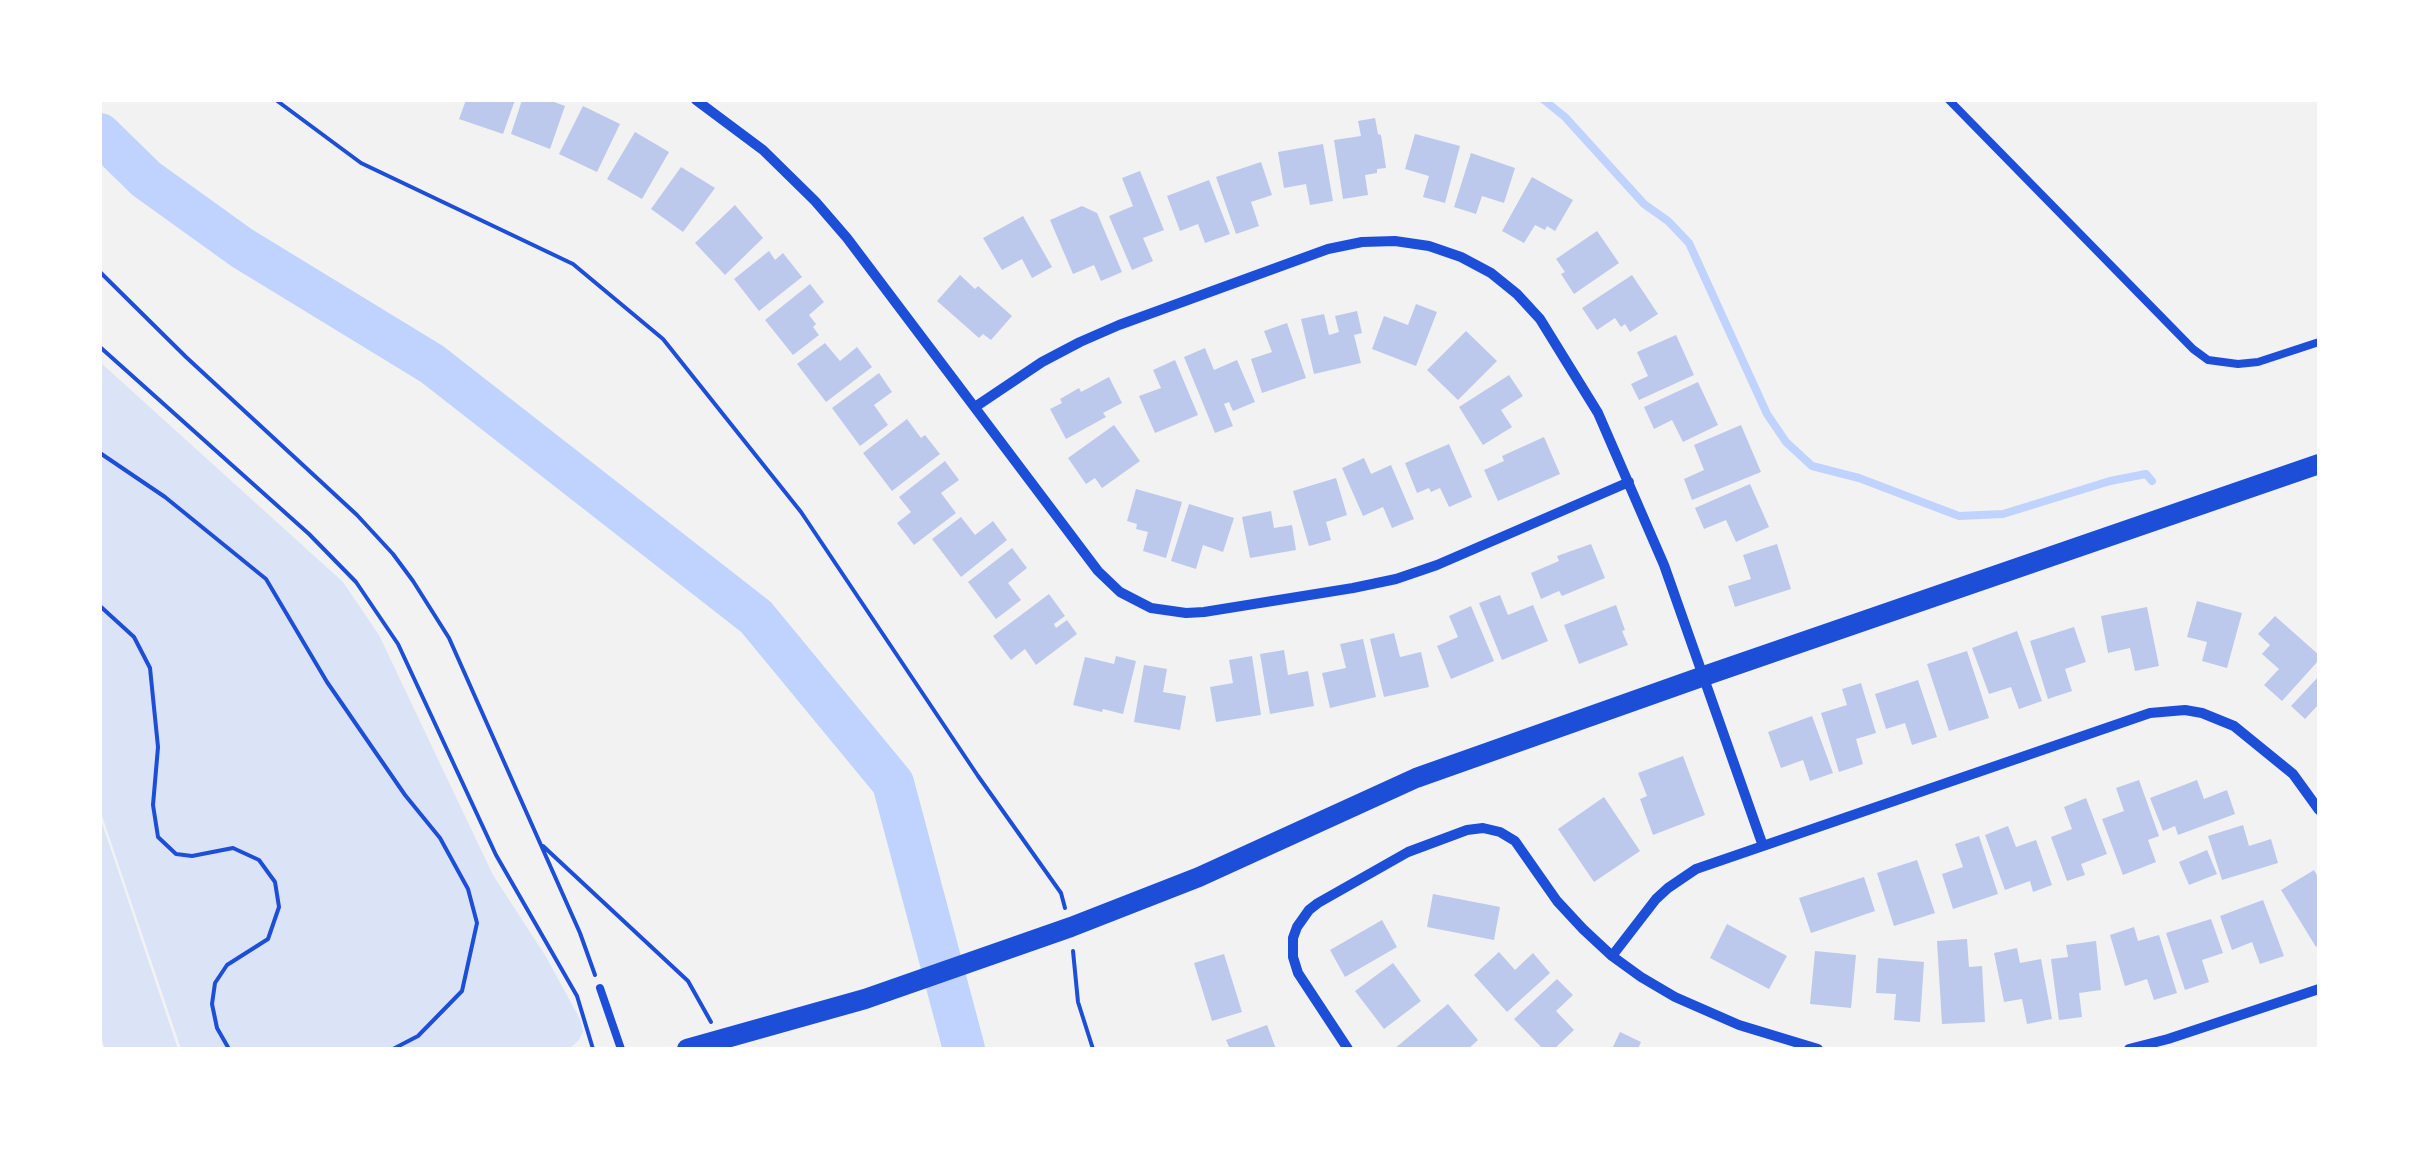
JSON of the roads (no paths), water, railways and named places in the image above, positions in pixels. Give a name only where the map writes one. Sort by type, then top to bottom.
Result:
[{"type":"main road","points":[[687,1049],[865,999],[1071,927],[1199,877],[1416,778],[2319,464]]},
{"type":"street","points":[[696,100],[763,150],[815,201],[1098,571],[1135,601],[1168,612],[1204,612],[1396,578],[1438,564],[1629,482]]},
{"type":"street","points":[[975,407],[1042,362],[1119,325],[1328,248],[1395,241],[1429,246],[1491,273],[1540,320],[1598,413],[1664,565],[1763,846]]},
{"type":"street","points":[[1612,956],[1656,899],[1696,870],[2150,713],[2202,712],[2234,726],[2292,774],[2319,810]]},
{"type":"street","points":[[1348,1049],[1298,972],[1293,958],[1296,927],[1318,903],[1408,852],[1484,828],[1514,841],[1583,929],[1641,977],[1738,1024],[1818,1049]]},
{"type":"street","points":[[2129,1049],[2319,990]]},
{"type":"lane","points":[[1950,100],[2208,360],[2221,364],[2258,362],[2319,342]]},
{"type":"lane","points":[[600,988],[622,1049]]},
{"type":"waterway","points":[[1544,100],[1565,117],[1644,204],[1689,243],[1767,414],[1786,442],[1812,466],[1859,478],[1959,516],[2003,514],[2146,474],[2152,481]]},
{"type":"waterway","points":[[100,134],[146,179],[242,248],[432,364],[756,617],[893,783],[964,1049]]}]
